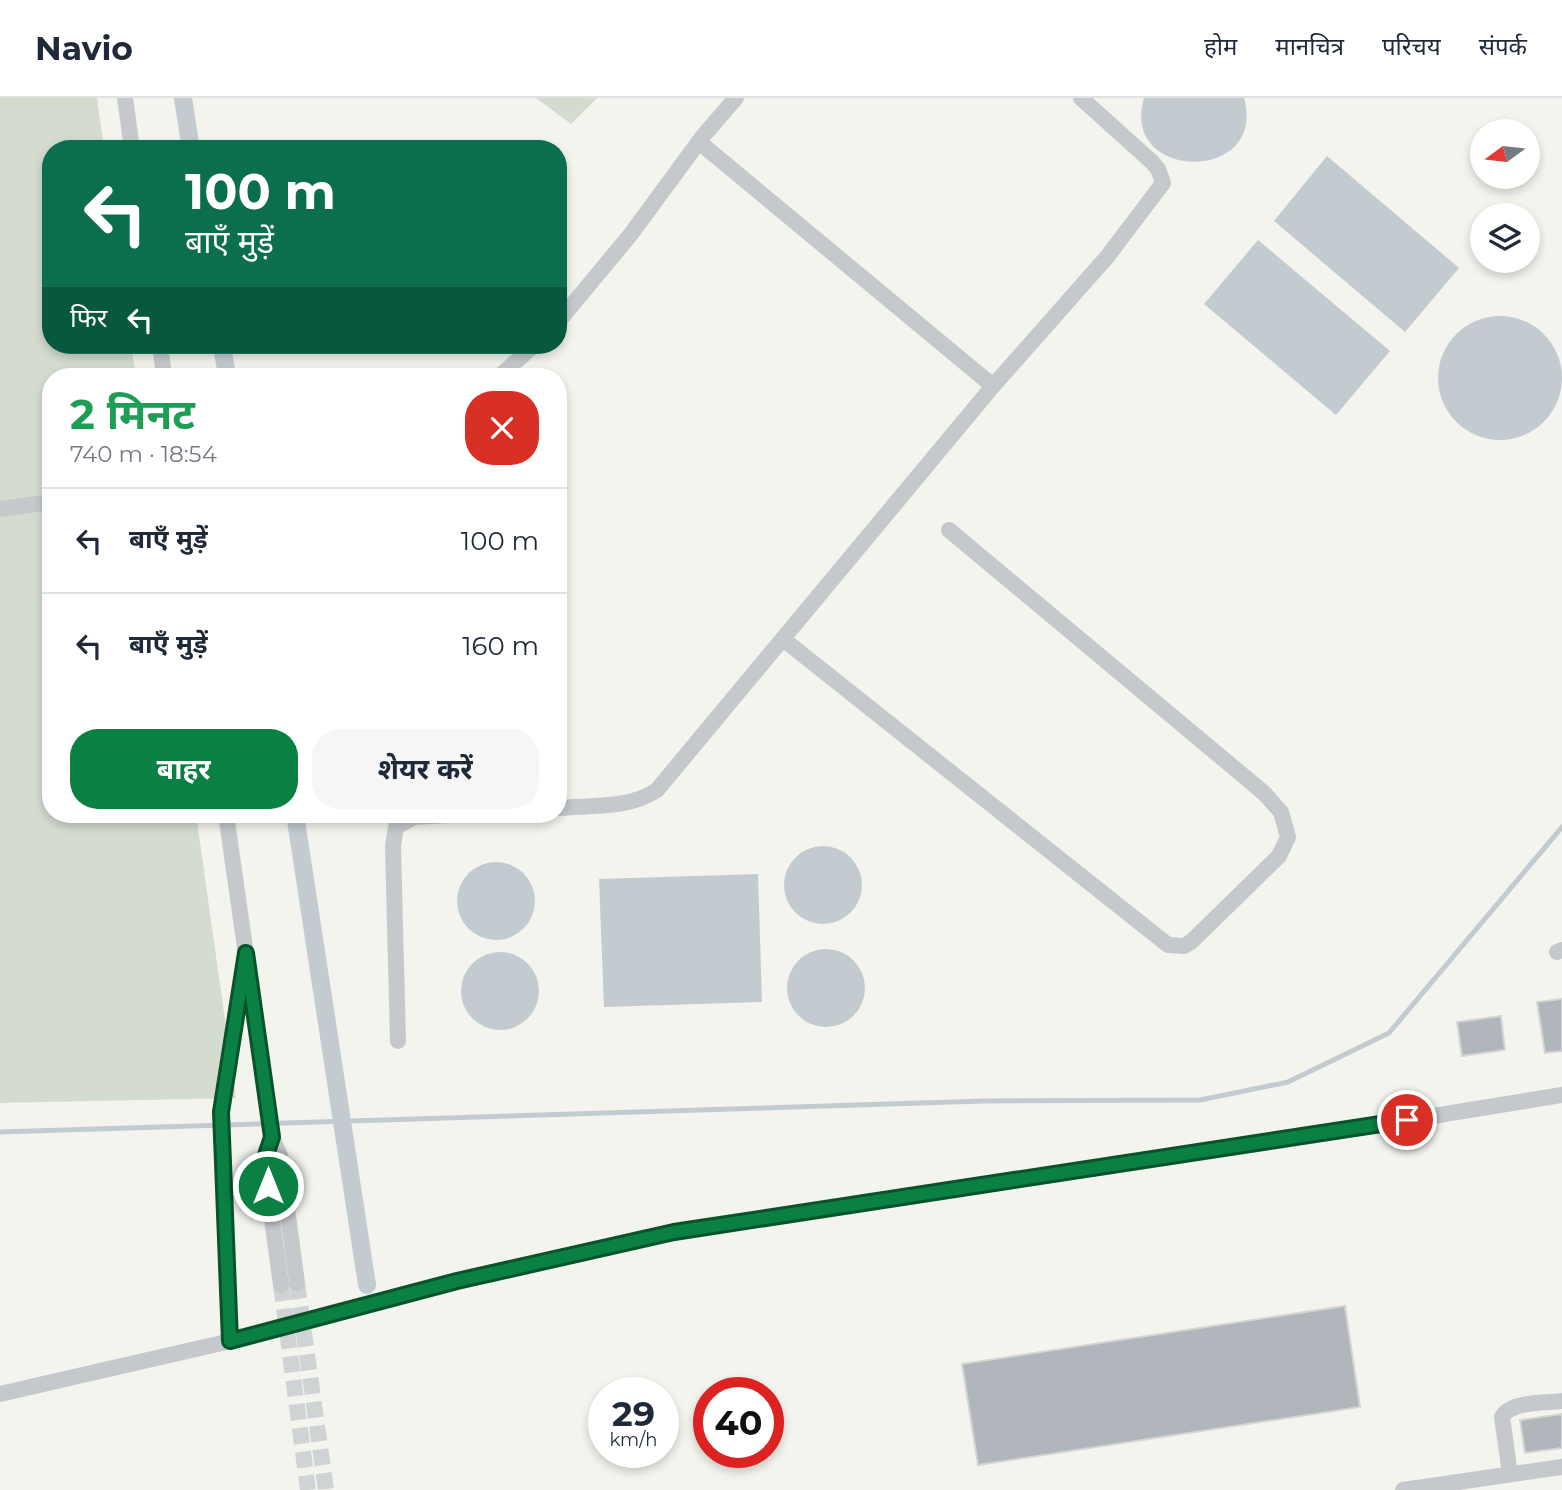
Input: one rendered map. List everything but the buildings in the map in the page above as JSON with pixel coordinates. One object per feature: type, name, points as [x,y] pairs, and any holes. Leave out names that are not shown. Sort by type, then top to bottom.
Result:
[{"type":"street","points":[[125,98],[131,140]]},
{"type":"street","points":[[567,311],[631,234],[699,142],[736,98]]},
{"type":"street","points":[[567,807],[629,803],[643,799],[657,790],[993,386],[1107,257],[1163,183],[1152,162],[1081,98]]},
{"type":"street","points":[[699,142],[993,386]]},
{"type":"street","points":[[509,368],[524,354]]},
{"type":"street","points":[[0,509],[42,503]]},
{"type":"street","points":[[783,639],[1168,945],[1184,946],[1191,943],[1279,856],[1288,838],[1281,811],[1264,793],[949,530]]},
{"type":"street","points":[[227,823],[272,1137],[280,1156],[289,1284]]},
{"type":"street","points":[[398,1041],[393,846],[396,827],[401,823]]},
{"type":"street","points":[[230,1341],[221,1112],[246,953]]},
{"type":"street","points":[[0,1394],[230,1341],[457,1281],[674,1232],[1291,1139],[1562,1095]]},
{"type":"street","points":[[1510,1474],[1502,1417],[1504,1412],[1514,1407],[1562,1401]]},
{"type":"street","points":[[1402,1490],[1562,1467]]},
{"type":"shaded area","points":[[0,98],[97,98],[103,140],[42,140],[42,354],[132,354],[135,368],[42,368],[42,823],[197,823],[236,1098],[0,1103]]},
{"type":"shaded area","points":[[536,98],[597,98],[571,124]]},
{"type":"shaded area","points":[[1144,98],[1244,98],[1246,126],[1235,146],[1216,158],[1194,162],[1171,158],[1152,146],[1142,126]]},
{"type":"shaded area","points":[[1327,156],[1459,268],[1405,332],[1274,221]]},
{"type":"shaded area","points":[[1258,240],[1390,351],[1336,415],[1204,304]]},
{"type":"shaded area","points":[[1500,316],[1524,321],[1544,334],[1557,354],[1562,378],[1557,402],[1544,422],[1524,435],[1500,440],[1476,435],[1456,422],[1443,402],[1438,378],[1443,354],[1456,334],[1476,321]]},
{"type":"shaded area","points":[[823,846],[838,849],[850,858],[859,870],[862,885],[859,900],[850,912],[838,921],[823,924],[808,921],[796,912],[787,900],[784,885],[787,870],[796,858],[808,849]]},
{"type":"shaded area","points":[[496,862],[511,865],[523,874],[532,886],[535,901],[532,916],[523,928],[511,937],[496,940],[481,937],[469,928],[460,916],[457,901],[460,886],[469,874],[481,865]]},
{"type":"shaded area","points":[[758,874],[762,1002],[604,1007],[599,879]]},
{"type":"shaded area","points":[[826,949],[841,952],[853,961],[862,973],[865,988],[862,1003],[853,1015],[841,1024],[826,1027],[811,1024],[799,1015],[790,1003],[787,988],[790,973],[799,961],[811,952]]},
{"type":"shaded area","points":[[500,952],[515,955],[527,964],[536,976],[539,991],[536,1006],[527,1018],[515,1027],[500,1030],[485,1027],[473,1018],[464,1006],[461,991],[464,976],[473,964],[485,955]]},
{"type":"waterway","points":[[183,98],[190,140]]},
{"type":"waterway","points":[[223,354],[226,368]]},
{"type":"waterway","points":[[296,823],[367,1285]]},
{"type":"waterway","points":[[0,1132],[984,1101],[1200,1100],[1288,1082],[1389,1033],[1562,827]]},
{"type":"tunnel","points":[[297,1283],[326,1490]]},
{"type":"tunnel","points":[[281,1285],[308,1490]]},
{"type":"route","points":[[268,1186],[264,1161],[272,1137],[246,953],[221,1112],[230,1341],[457,1281],[674,1232],[1407,1120]]}]
